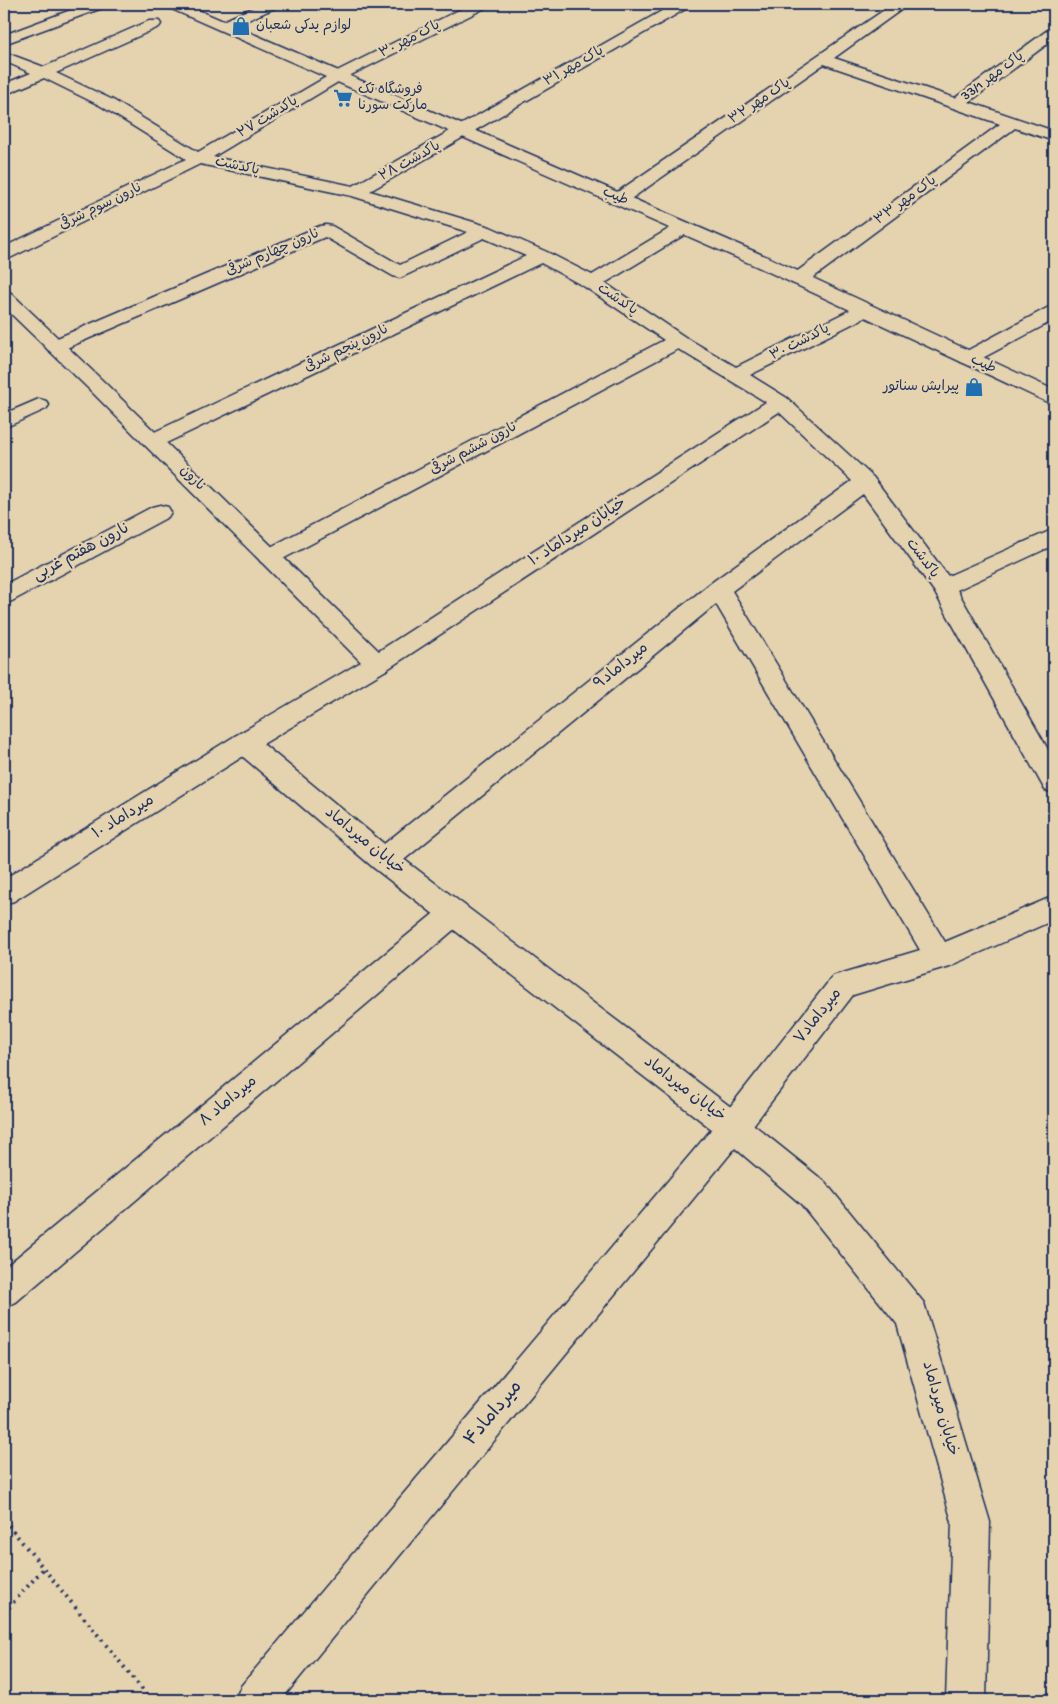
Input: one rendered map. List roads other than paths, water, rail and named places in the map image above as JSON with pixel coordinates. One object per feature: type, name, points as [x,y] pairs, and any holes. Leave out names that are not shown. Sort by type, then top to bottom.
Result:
[{"type":"street","points":[[4,40],[100,4]]},
{"type":"street","name":"طیب","points":[[172,4],[799,279],[1054,398]]},
{"type":"street","points":[[223,26],[272,4]]},
{"type":"street","name":"پاک مهر ۳۰","points":[[338,76],[482,4]]},
{"type":"street","name":"پاک مهر ۳۱","points":[[465,131],[684,4]]},
{"type":"street","name":"پاک مهر ۳۲","points":[[619,199],[902,4]]},
{"type":"street","points":[[4,90],[154,24]]},
{"type":"street","name":"پاک مهر 33/1","points":[[956,104],[1054,32]]},
{"type":"street","name":"پاکدشت","points":[[4,56],[45,73],[107,103],[198,159],[356,192],[484,232],[541,256],[592,284],[678,342],[780,402],[865,482],[944,587],[1051,770]]},
{"type":"street","points":[[823,59],[1054,136]]},
{"type":"street","name":"پاکدشت ۲۷","points":[[198,159],[338,76]]},
{"type":"street","name":"پاک مهر ۳۳","points":[[799,279],[1013,122]]},
{"type":"street","name":"پاکدشت ۲۸","points":[[356,192],[465,131]]},
{"type":"street","name":"نارون سوم شرقی","points":[[4,254],[198,159]]},
{"type":"street","points":[[592,284],[683,228]]},
{"type":"street","name":"نارون چهارم شرقی","points":[[55,346],[326,230],[400,272],[484,232]]},
{"type":"street","name":"نارون پنجم شرقی","points":[[153,441],[541,256]]},
{"type":"street","name":"نارون","points":[[4,297],[153,441],[377,664]]},
{"type":"street","name":"پاکدشت ۳۰","points":[[735,375],[865,310]]},
{"type":"street","points":[[968,358],[1054,312]]},
{"type":"street","name":"نارون ششم شرقی","points":[[269,556],[678,342]]},
{"type":"street","name":"۱۰ خیابان میرداماد","points":[[377,664],[780,402]]},
{"type":"street","points":[[4,422],[39,406]]},
{"type":"street","name":"میرداماد۹","points":[[384,860],[719,589],[865,482]]},
{"type":"street","name":"نارون هفتم غربی","points":[[4,595],[160,512]]},
{"type":"street","points":[[944,587],[1054,536]]},
{"type":"street","points":[[719,589],[939,957]]},
{"type":"street","points":[[244,743],[377,664]]},
{"type":"street","name":"خیابان میرداماد","points":[[244,743],[384,860],[733,1127],[813,1193],[912,1315],[971,1522],[966,1700]]},
{"type":"street","name":"میرداماد ۱۰","points":[[4,893],[244,743]]},
{"type":"street","name":"میرداماد۷","points":[[733,1127],[843,985],[939,957],[1054,908]]},
{"type":"street","name":"میرداماد ۸","points":[[4,1290],[454,913]]},
{"type":"street","name":"میرداماد۴","points":[[255,1700],[733,1127]]},
{"type":"place","name":"لوازم یدکی شعبان","points":[[241,26]]},
{"type":"place","name":"فروشگاه تک مارکت سورنا","points":[[343,98]]},
{"type":"place","name":"پیرایش سناتور","points":[[974,387]]}]
